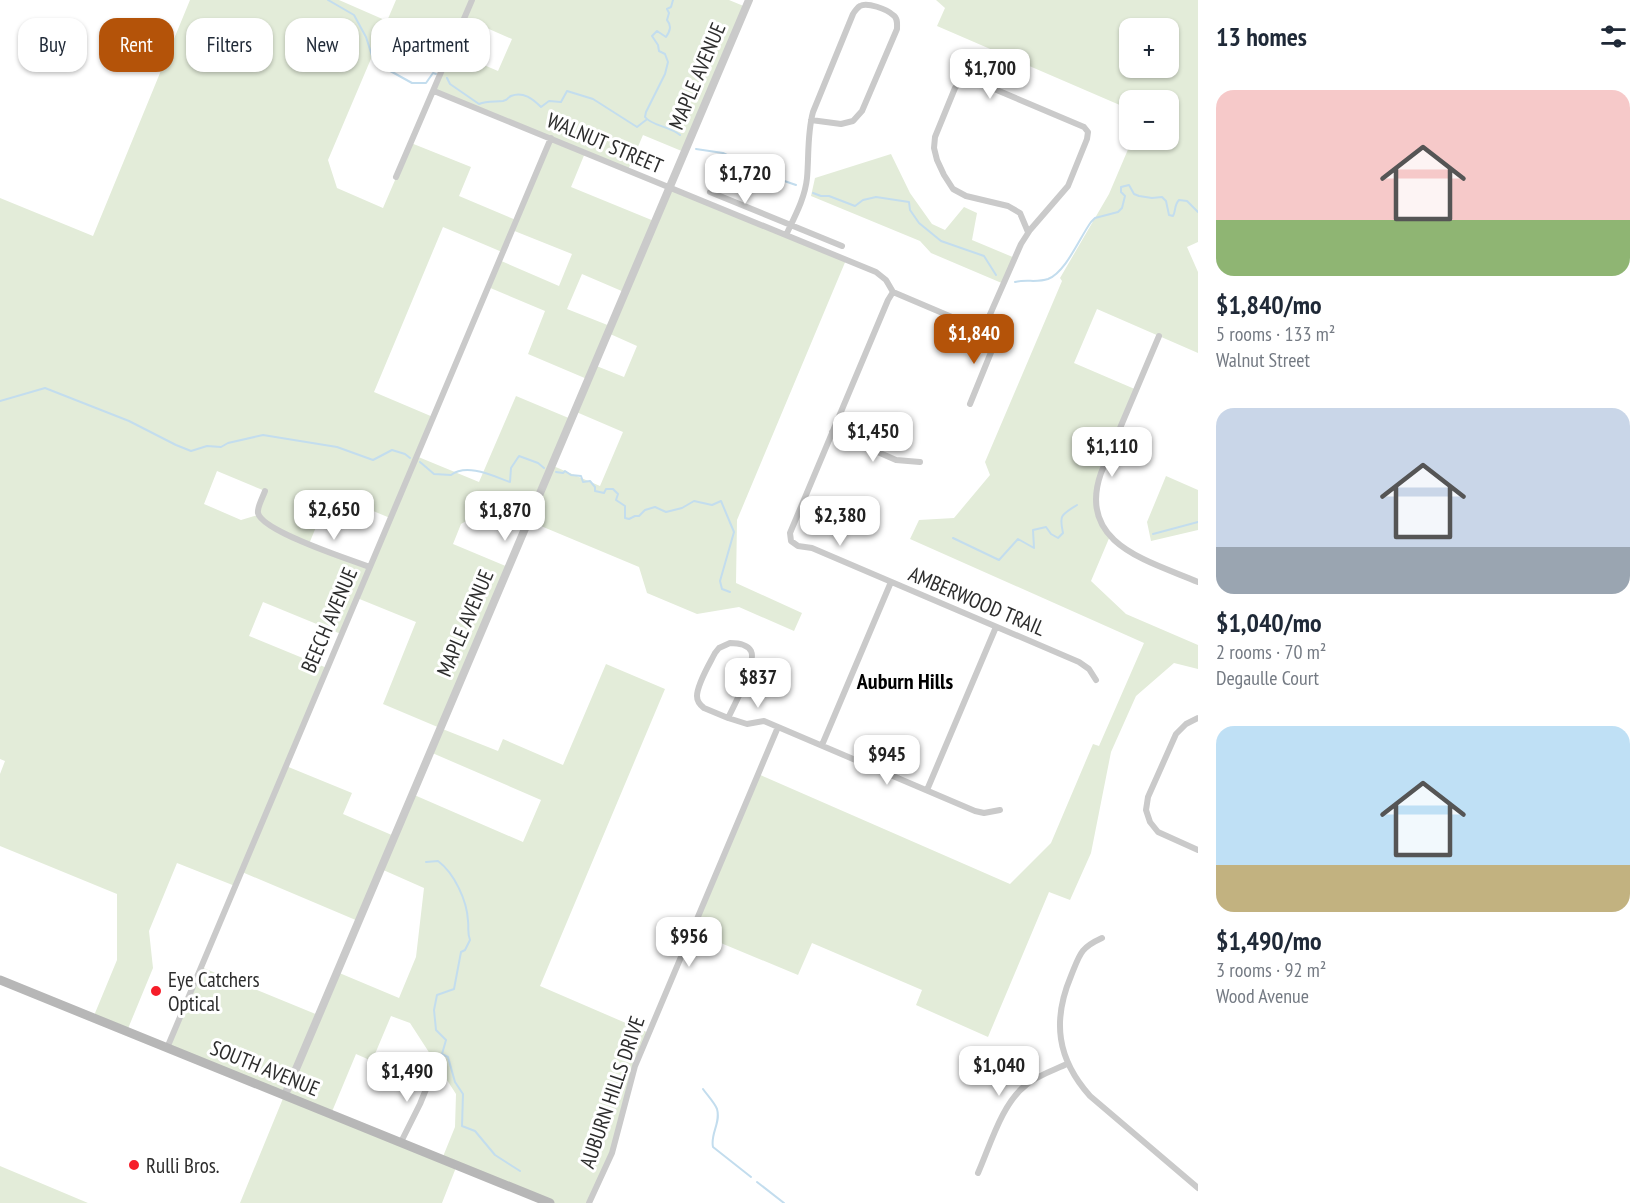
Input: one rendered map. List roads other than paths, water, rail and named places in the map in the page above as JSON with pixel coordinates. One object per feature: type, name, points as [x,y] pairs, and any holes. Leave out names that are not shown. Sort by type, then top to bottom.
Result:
[{"type":"main road","name":"SOUTH AVENUE","points":[[0,980],[550,1203]]},
{"type":"street","points":[[396,177],[472,0]]},
{"type":"street","name":"MAPLE AVENUE","points":[[285,1095],[749,0]]},
{"type":"street","points":[[786,235],[804,195],[807,178],[811,120],[813,112],[853,14],[859,6],[866,5],[876,6],[894,15],[897,29],[862,111],[853,121],[841,124],[811,120]]},
{"type":"street","points":[[970,404],[994,345],[992,333],[985,324],[1028,232],[1068,186],[1088,139],[1088,132],[1084,128],[965,78],[955,88],[935,137],[934,148],[937,160],[953,189],[966,196],[1008,206],[1020,213],[1028,232]]},
{"type":"street","name":"WALNUT STREET","points":[[434,91],[876,272],[886,280],[893,292],[973,326],[980,327],[985,324]]},
{"type":"street","name":"BEECH AVENUE","points":[[167,1048],[551,138]]},
{"type":"street","points":[[711,192],[842,246]]},
{"type":"street","name":"AMBERWOOD TRAIL","points":[[893,292],[832,432],[790,533],[790,538],[794,544],[812,548],[1079,662],[1089,669],[1096,680]]},
{"type":"street","points":[[1160,336],[1101,473],[1097,487],[1097,509],[1106,530],[1119,546],[1198,582]]},
{"type":"street","points":[[832,432],[896,460],[920,462]]},
{"type":"street","points":[[265,491],[258,515],[271,527],[290,537],[369,567]]},
{"type":"street","points":[[822,745],[891,582]]},
{"type":"street","points":[[927,790],[996,627]]},
{"type":"street","points":[[728,718],[752,659],[750,649],[736,644],[726,645],[715,653],[698,689],[698,702],[704,708],[728,718],[747,724],[764,720],[975,811],[984,813],[1000,810]]},
{"type":"street","points":[[1198,718],[1186,724],[1176,734],[1146,806],[1148,818],[1158,832],[1198,850]]},
{"type":"street","name":"AUBURN HILLS DRIVE","points":[[589,1203],[612,1153],[635,1066],[778,727]]},
{"type":"street","points":[[1102,938],[1087,945],[1081,953],[1063,997],[1060,1030],[1067,1064],[1090,1096],[1198,1188]]},
{"type":"street","points":[[978,1173],[1005,1111],[1015,1095],[1028,1083],[1067,1064]]},
{"type":"street","points":[[401,1143],[433,1072]]},
{"type":"waterway","points":[[328,0],[354,15],[366,37],[374,62],[412,83],[426,83],[433,73],[436,74]]},
{"type":"waterway","points":[[673,0],[671,7],[667,9],[669,13],[667,20],[670,26],[666,37],[657,31],[652,36],[659,51],[665,54],[668,62],[665,74],[645,117],[680,135]]},
{"type":"waterway","points":[[447,78],[450,84],[479,104],[503,101],[520,94],[541,107],[549,101],[561,102],[567,91],[593,99],[637,127],[646,120]]},
{"type":"waterway","points":[[696,149],[723,153],[767,175],[796,185]]},
{"type":"waterway","points":[[1015,282],[1044,280],[1055,275],[1067,262],[1091,222],[1095,218],[1118,212],[1122,208],[1125,196],[1121,192],[1121,187],[1129,185],[1134,194],[1139,196],[1162,197],[1166,201],[1169,215],[1173,216],[1179,200],[1187,201],[1198,212]]},
{"type":"waterway","points":[[813,193],[829,196],[855,206],[863,200],[876,197],[909,202],[910,210],[919,223],[941,241],[984,256],[996,275]]},
{"type":"waterway","points":[[0,401],[45,388],[129,421],[191,451],[207,446],[221,447],[228,443],[263,435],[337,447],[373,460],[392,450],[410,458]]},
{"type":"waterway","points":[[420,462],[434,474],[451,475],[472,470],[510,482],[511,468],[519,456],[538,463],[544,468]]},
{"type":"waterway","points":[[556,472],[565,471],[571,475],[581,476],[583,482],[590,481],[595,491],[604,493],[606,489],[613,489],[618,494],[616,500],[625,506],[625,518],[629,519],[655,507],[666,512],[682,508],[694,501],[712,505],[721,501],[734,532],[720,581],[722,589],[730,592]]},
{"type":"waterway","points":[[953,538],[999,560],[1018,539],[1034,548],[1033,530],[1046,527],[1058,538],[1063,533],[1062,516],[1077,505]]},
{"type":"waterway","points":[[1153,534],[1198,522]]},
{"type":"waterway","points":[[426,862],[438,861],[449,872],[459,888],[467,913],[470,940],[465,950],[461,952],[454,989],[437,995],[434,1010],[436,1030],[446,1040],[442,1054],[448,1057],[455,1082],[463,1094],[462,1126],[475,1131],[495,1155],[520,1171]]},
{"type":"waterway","points":[[703,1089],[718,1114],[713,1147],[751,1177]]},
{"type":"waterway","points":[[757,1182],[784,1203]]},
{"type":"place","name":"Eye Catchers Optical","points":[[156,991]]},
{"type":"place","name":"Rulli Bros.","points":[[134,1165]]},
{"type":"district","name":"Auburn Hills","points":[[905,681]]}]
